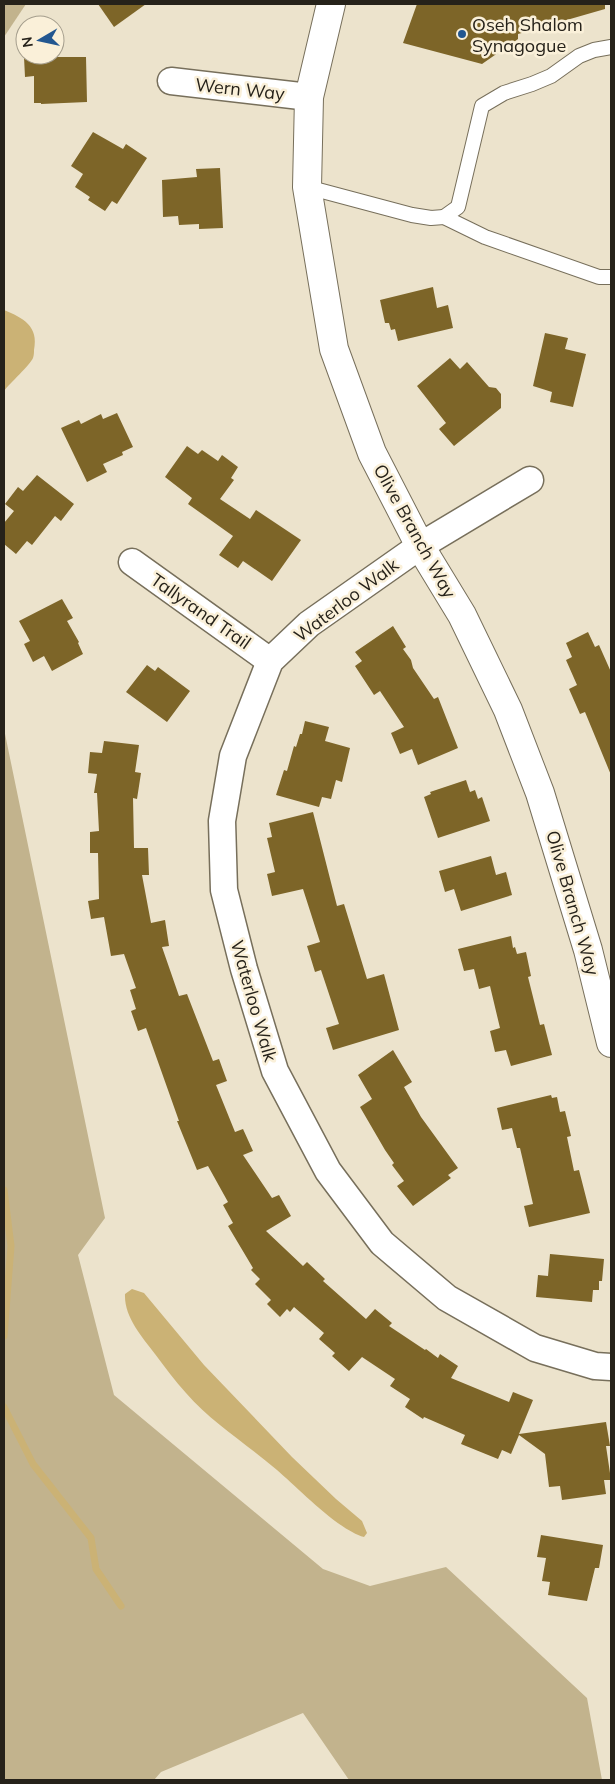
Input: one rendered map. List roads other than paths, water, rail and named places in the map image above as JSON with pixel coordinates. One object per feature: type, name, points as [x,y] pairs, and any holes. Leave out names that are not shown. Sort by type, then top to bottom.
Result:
[{"type":"street","name":"Olive Branch Way","points":[[331,4],[309,97],[307,187],[334,349],[372,453],[420,546],[462,615],[508,710],[540,793],[588,950],[611,1042]]},
{"type":"street","name":"Wern Way","points":[[172,81],[309,97]]},
{"type":"street","name":"Waterloo Walk","points":[[530,480],[420,546],[309,624],[270,661],[233,756],[222,821],[224,890],[244,969],[274,1071],[328,1171],[382,1243],[447,1298],[535,1348],[596,1366],[611,1366]]},
{"type":"street","name":"Tallyrand Trail","points":[[132,562],[270,661]]},
{"type":"lane","points":[[444,217],[458,206],[482,106],[504,92],[551,76],[579,56],[594,50],[611,47]]},
{"type":"lane","points":[[307,187],[412,215],[432,218],[444,217],[485,237],[599,276],[611,277]]},
{"type":"waterway","points":[[4,1190],[11,1246],[4,1336]]},
{"type":"waterway","points":[[4,1407],[33,1464],[91,1538],[96,1569],[121,1606]]},
{"type":"place","name":"Oseh Shalom Synagogue","points":[[462,34]]}]
